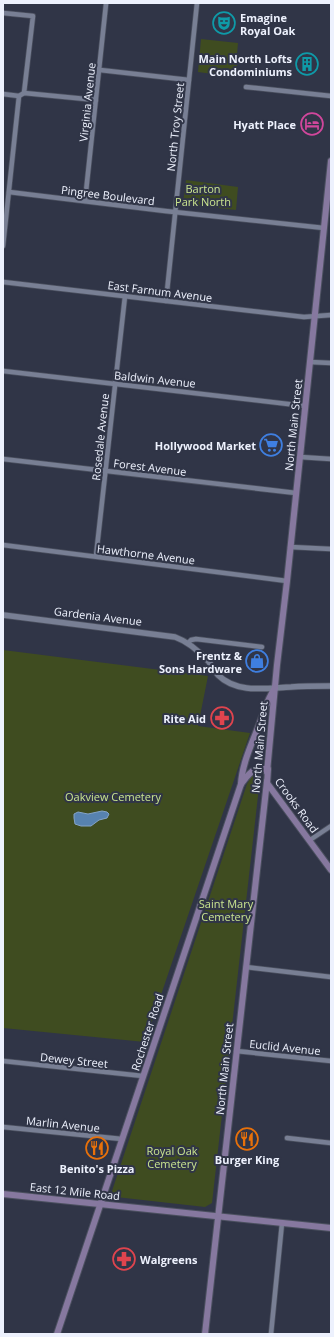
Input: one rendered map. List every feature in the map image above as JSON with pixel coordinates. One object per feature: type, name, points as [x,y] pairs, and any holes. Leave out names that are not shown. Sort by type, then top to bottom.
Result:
[{"type":"main road","name":"North Main Street","points":[[268,769],[275,688],[331,161]]},
{"type":"main road","points":[[241,784],[241,776],[250,747],[268,699],[275,688]]},
{"type":"main road","name":"Rochester Road","points":[[57,1334],[241,784],[252,771],[258,768],[268,769]]},
{"type":"main road","name":"Crooks Road","points":[[268,769],[267,784],[331,870]]},
{"type":"main road","name":"North Main Street","points":[[205,1334],[267,784]]},
{"type":"main road","name":"East 12 Mile Road","points":[[3,1194],[331,1228]]},
{"type":"street","name":"North Troy Street","points":[[166,301],[197,3]]},
{"type":"street","name":"Virginia Avenue","points":[[85,201],[106,4]]},
{"type":"street","points":[[3,13],[33,16],[24,92],[19,96],[3,246]]},
{"type":"street","points":[[100,70],[189,80]]},
{"type":"street","points":[[246,87],[331,96]]},
{"type":"street","points":[[24,92],[96,100]]},
{"type":"street","points":[[3,94],[19,96]]},
{"type":"street","name":"Pingree Boulevard","points":[[9,192],[324,228]]},
{"type":"street","name":"East Farnum Avenue","points":[[3,282],[304,317],[331,315]]},
{"type":"street","name":"Rosedale Avenue","points":[[96,556],[125,296]]},
{"type":"street","points":[[310,362],[331,363]]},
{"type":"street","name":"Baldwin Avenue","points":[[3,371],[305,406]]},
{"type":"street","points":[[300,457],[331,459]]},
{"type":"street","name":"Forest Avenue","points":[[3,459],[296,493]]},
{"type":"street","name":"Hawthorne Avenue","points":[[3,544],[287,580]]},
{"type":"street","points":[[290,547],[331,549]]},
{"type":"street","name":"Gardenia Avenue","points":[[3,614],[175,637],[188,643],[209,663],[217,674],[228,683],[237,686],[258,689],[329,686]]},
{"type":"street","points":[[188,643],[191,640],[196,639],[262,646]]},
{"type":"street","points":[[310,840],[331,826]]},
{"type":"street","points":[[246,967],[331,977]]},
{"type":"street","name":"Euclid Avenue","points":[[236,1051],[331,1061]]},
{"type":"street","name":"Dewey Street","points":[[3,1061],[143,1076]]},
{"type":"street","name":"Marlin Avenue","points":[[3,1126],[122,1139]]},
{"type":"street","points":[[287,1138],[331,1143]]},
{"type":"street","points":[[271,1334],[282,1223]]},
{"type":"green space","points":[[201,39],[238,43],[237,54],[239,55],[235,77],[198,72]]},
{"type":"green space","name":"Barton Park North","points":[[186,180],[238,187],[236,210],[183,204]]},
{"type":"green space","name":"Oakview Cemetery","points":[[3,650],[208,676],[198,726],[250,733],[145,1042],[3,1028]]},
{"type":"green space","name":"Royal Oak Cemetery","points":[[253,774],[259,775],[260,778],[212,1203],[205,1207],[116,1197],[112,1191],[247,784]]},
{"type":"water","points":[[102,811],[109,814],[107,818],[99,820],[91,826],[81,826],[75,824],[74,814],[78,812],[88,814]]},
{"type":"place","name":"Emagine Royal Oak","points":[[224,23]]},
{"type":"place","name":"Main North Lofts Condominiums","points":[[307,64]]},
{"type":"place","name":"Hyatt Place","points":[[312,124]]},
{"type":"place","name":"Hollywood Market","points":[[271,445]]},
{"type":"place","name":"Frentz & Sons Hardware","points":[[257,661]]},
{"type":"place","name":"Rite Aid","points":[[222,718]]},
{"type":"place","name":"Burger King","points":[[247,1139]]},
{"type":"place","name":"Benito's Pizza","points":[[97,1148]]},
{"type":"place","name":"Walgreens","points":[[124,1259]]},
{"type":"park label","name":"Saint Mary Cemetery","points":[[226,909]]}]
